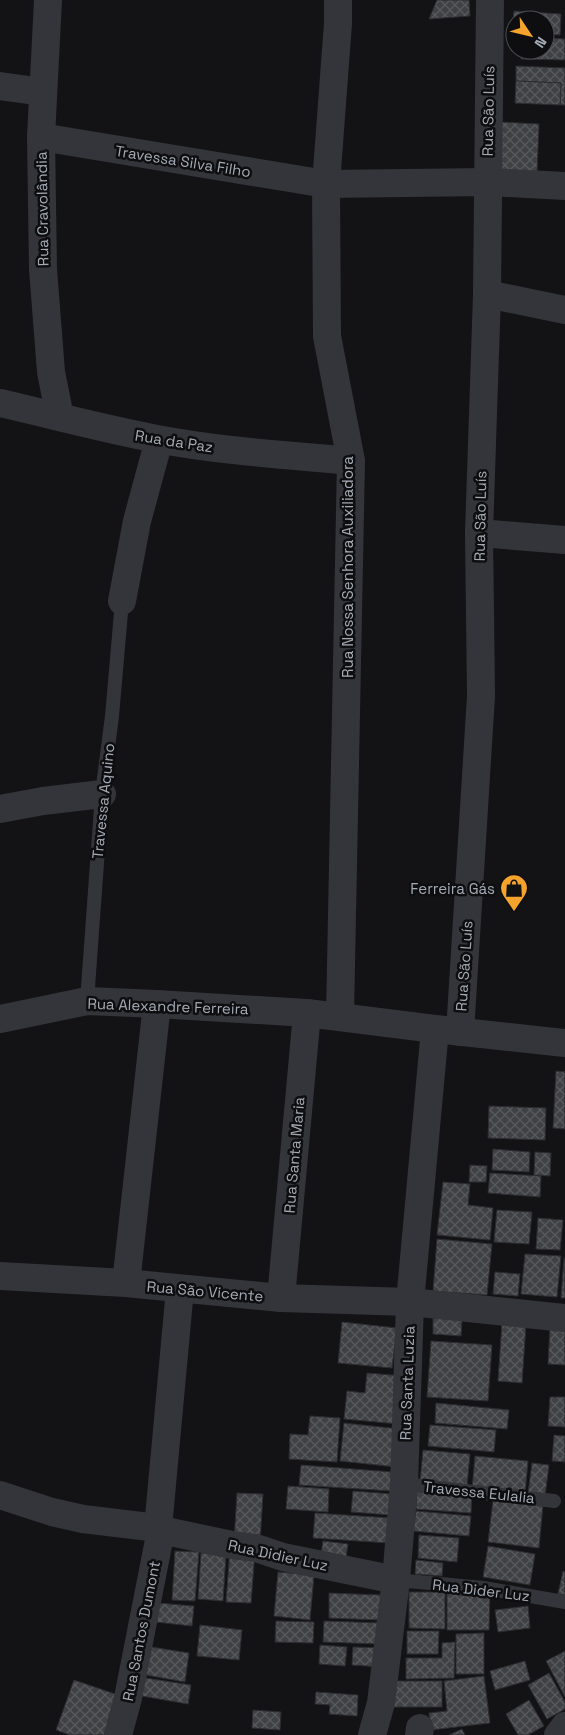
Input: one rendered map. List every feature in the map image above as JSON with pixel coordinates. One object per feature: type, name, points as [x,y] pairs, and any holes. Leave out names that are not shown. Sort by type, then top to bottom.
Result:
[{"type":"street","name":"Rua Cravolândia","points":[[48,0],[41,137],[43,268],[46,328],[51,372],[60,417]]},
{"type":"street","name":"Rua Nossa Senhora Auxiliadora","points":[[338,0],[326,184],[327,336],[351,461],[340,1016]]},
{"type":"street","name":"Rua São Luís","points":[[448,1031],[481,696],[479,534],[488,294],[487,182],[490,0]]},
{"type":"street","points":[[0,86],[43,92]]},
{"type":"street","name":"Travessa Silva Filho","points":[[41,137],[326,184],[487,182],[565,186]]},
{"type":"street","points":[[488,294],[565,310]]},
{"type":"street","name":"Rua da Paz","points":[[0,403],[159,440],[351,461]]},
{"type":"street","points":[[122,601],[137,521],[159,440]]},
{"type":"street","points":[[479,534],[565,540]]},
{"type":"street","points":[[0,809],[43,801],[102,794]]},
{"type":"street","name":"Rua Alexandre Ferreira","points":[[0,1019],[87,1001],[307,1013],[448,1031],[565,1043]]},
{"type":"street","points":[[126,1283],[157,1004]]},
{"type":"street","name":"Rua Santa Maria","points":[[281,1298],[307,1013]]},
{"type":"street","name":"Rua Santa Luzia","points":[[372,1735],[381,1703],[396,1580],[404,1484],[410,1302],[448,1031]]},
{"type":"street","name":"Rua São Vicente","points":[[0,1276],[126,1283],[281,1298],[410,1302],[565,1318]]},
{"type":"street","points":[[159,1529],[180,1289]]},
{"type":"street","name":"Rua Didier Luz","points":[[0,1495],[52,1512],[83,1519],[159,1529],[232,1545],[256,1548],[283,1557],[396,1580]]},
{"type":"street","name":"Rua Santos Dumont","points":[[118,1735],[128,1698],[159,1529]]},
{"type":"street","points":[[558,1735],[565,1726]]},
{"type":"lane","name":"Travessa Aquino","points":[[87,1001],[102,794],[112,716],[122,601]]},
{"type":"lane","name":"Travessa Eulalia","points":[[404,1484],[554,1501]]},
{"type":"lane","name":"Rua Dider Luz","points":[[396,1580],[484,1588],[565,1602]]},
{"type":"building","points":[[437,0],[469,0],[470,16],[429,19]]},
{"type":"building","points":[[555,14],[561,14],[560,35],[555,35]]},
{"type":"building","points":[[555,38],[565,39],[565,60],[555,60]]},
{"type":"building","points":[[516,66],[565,68],[565,105],[560,105],[561,83],[516,81]]},
{"type":"building","points":[[516,81],[561,83],[560,105],[515,103]]},
{"type":"building","points":[[500,122],[539,124],[537,172],[497,171]]},
{"type":"building","points":[[556,1071],[565,1072],[565,1129],[553,1128]]},
{"type":"building","points":[[489,1106],[546,1108],[545,1140],[488,1138]]},
{"type":"building","points":[[493,1149],[530,1152],[529,1172],[492,1170]]},
{"type":"building","points":[[535,1152],[551,1153],[550,1176],[534,1175]]},
{"type":"building","points":[[470,1165],[487,1166],[486,1182],[469,1182]]},
{"type":"building","points":[[490,1173],[541,1176],[540,1197],[488,1193]]},
{"type":"building","points":[[443,1182],[470,1184],[468,1205],[493,1208],[490,1240],[437,1235]]},
{"type":"building","points":[[497,1210],[532,1212],[529,1244],[494,1242]]},
{"type":"building","points":[[538,1218],[563,1220],[560,1250],[536,1249]]},
{"type":"building","points":[[437,1239],[492,1244],[487,1295],[433,1291]]},
{"type":"building","points":[[525,1254],[561,1256],[557,1297],[521,1294]]},
{"type":"building","points":[[564,1258],[565,1298],[561,1298]]},
{"type":"building","points":[[495,1272],[520,1274],[518,1296],[493,1294]]},
{"type":"building","points":[[433,1318],[462,1320],[461,1336],[433,1334]]},
{"type":"building","points":[[342,1322],[397,1328],[392,1368],[338,1363]]},
{"type":"building","points":[[502,1323],[526,1324],[522,1383],[498,1381]]},
{"type":"building","points":[[550,1328],[565,1329],[565,1365],[548,1364]]},
{"type":"building","points":[[431,1341],[492,1345],[488,1401],[427,1397]]},
{"type":"building","points":[[367,1373],[404,1376],[399,1424],[344,1419],[347,1391],[365,1393]]},
{"type":"building","points":[[550,1397],[565,1397],[565,1427],[548,1426]]},
{"type":"building","points":[[436,1403],[509,1410],[507,1429],[435,1423]]},
{"type":"building","points":[[310,1416],[340,1418],[337,1462],[289,1459],[290,1434],[308,1435]]},
{"type":"building","points":[[344,1423],[400,1429],[396,1467],[340,1461]]},
{"type":"building","points":[[430,1425],[496,1430],[494,1452],[428,1446]]},
{"type":"building","points":[[554,1435],[565,1436],[565,1462],[552,1461]]},
{"type":"building","points":[[423,1450],[470,1454],[467,1486],[420,1482]]},
{"type":"building","points":[[475,1456],[528,1461],[525,1494],[472,1489]]},
{"type":"building","points":[[532,1463],[549,1465],[545,1496],[528,1494]]},
{"type":"building","points":[[301,1465],[393,1472],[392,1491],[299,1485]]},
{"type":"building","points":[[288,1486],[329,1489],[328,1512],[286,1509]]},
{"type":"building","points":[[417,1489],[472,1493],[471,1513],[416,1509]]},
{"type":"building","points":[[353,1491],[393,1494],[391,1515],[351,1512]]},
{"type":"building","points":[[237,1493],[263,1494],[260,1543],[234,1541]]},
{"type":"building","points":[[493,1500],[543,1505],[539,1548],[488,1542]]},
{"type":"building","points":[[416,1511],[471,1516],[469,1536],[413,1531]]},
{"type":"building","points":[[315,1513],[391,1518],[389,1543],[313,1538]]},
{"type":"building","points":[[419,1535],[459,1538],[457,1562],[418,1558]]},
{"type":"building","points":[[323,1541],[348,1544],[345,1564],[320,1561]]},
{"type":"building","points":[[488,1546],[535,1554],[530,1585],[483,1577]]},
{"type":"building","points":[[230,1549],[255,1551],[251,1603],[226,1602]]},
{"type":"building","points":[[175,1551],[199,1552],[195,1601],[172,1600]]},
{"type":"building","points":[[201,1553],[226,1555],[223,1601],[198,1599]]},
{"type":"building","points":[[416,1560],[443,1563],[442,1576],[415,1574]]},
{"type":"building","points":[[563,1571],[565,1572],[565,1595],[558,1594]]},
{"type":"building","points":[[278,1572],[314,1575],[310,1620],[274,1616]]},
{"type":"building","points":[[447,1590],[490,1590],[489,1630],[447,1630]]},
{"type":"building","points":[[409,1592],[445,1592],[445,1629],[409,1628]]},
{"type":"building","points":[[329,1593],[381,1595],[380,1620],[329,1618]]},
{"type":"building","points":[[158,1603],[194,1606],[192,1626],[156,1622]]},
{"type":"building","points":[[528,1606],[530,1628],[498,1632],[495,1610]]},
{"type":"building","points":[[276,1621],[314,1622],[313,1643],[275,1642]]},
{"type":"building","points":[[324,1621],[381,1623],[380,1644],[323,1642]]},
{"type":"building","points":[[200,1625],[242,1630],[239,1660],[197,1656]]},
{"type":"building","points":[[407,1631],[439,1631],[438,1654],[407,1654]]},
{"type":"building","points":[[484,1633],[484,1674],[456,1674],[456,1634]]},
{"type":"building","points":[[455,1642],[454,1678],[406,1679],[406,1658],[442,1658],[442,1643]]},
{"type":"building","points":[[320,1645],[347,1647],[345,1666],[319,1664]]},
{"type":"building","points":[[151,1647],[189,1653],[185,1682],[146,1675]]},
{"type":"building","points":[[353,1647],[383,1648],[382,1667],[352,1665]]},
{"type":"building","points":[[565,1651],[565,1697],[546,1661]]},
{"type":"building","points":[[525,1661],[530,1680],[495,1690],[490,1671]]},
{"type":"building","points":[[549,1673],[565,1702],[565,1709],[547,1719],[528,1685]]},
{"type":"building","points":[[484,1676],[490,1723],[431,1730],[429,1713],[447,1711],[444,1681]]},
{"type":"building","points":[[139,1677],[191,1685],[188,1704],[136,1695]]},
{"type":"building","points":[[74,1680],[118,1695],[104,1735],[70,1735],[56,1730]]},
{"type":"building","points":[[391,1681],[442,1681],[442,1707],[391,1707]]},
{"type":"building","points":[[316,1692],[358,1695],[357,1716],[329,1714],[330,1705],[315,1704]]},
{"type":"building","points":[[529,1700],[544,1726],[528,1735],[518,1735],[506,1714]]},
{"type":"building","points":[[253,1710],[281,1712],[280,1730],[252,1728]]},
{"type":"building","points":[[462,1729],[465,1735],[449,1735]]},
{"type":"place","name":"Ferreira Gás","points":[[514,912]]}]
